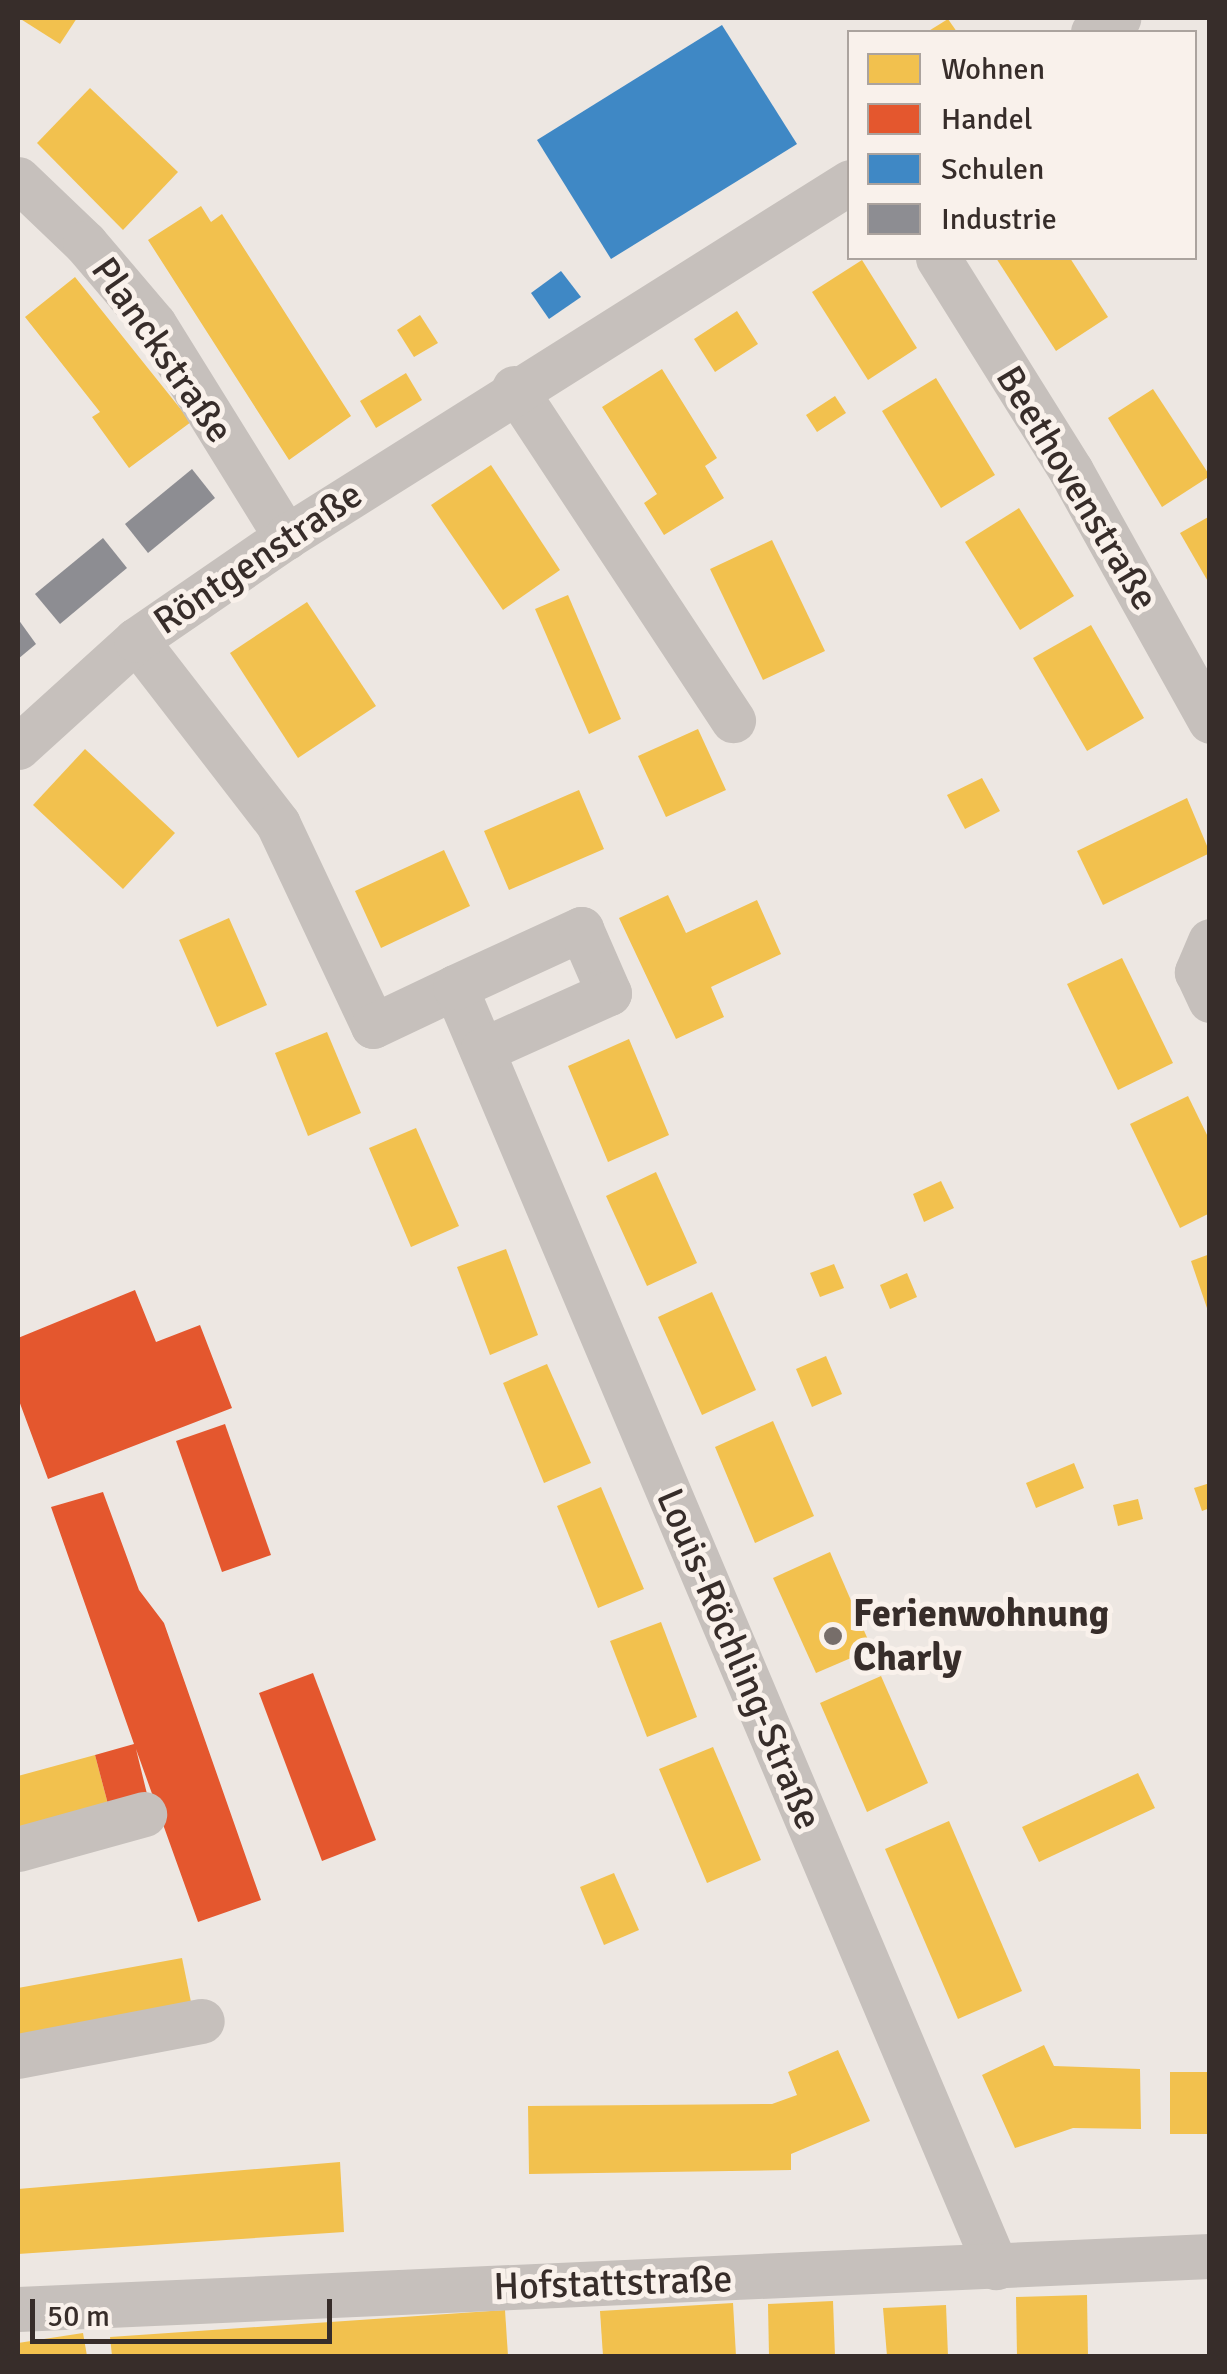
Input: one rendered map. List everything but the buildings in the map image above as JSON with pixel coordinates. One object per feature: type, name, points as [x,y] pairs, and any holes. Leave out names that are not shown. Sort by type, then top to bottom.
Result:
[{"type":"street","name":"Planckstraße","points":[[18,178],[85,243],[154,324],[286,537]]},
{"type":"street","name":"Röntgenstraße","points":[[18,748],[136,640],[286,537],[514,388],[847,184]]},
{"type":"street","name":"Beethovenstraße","points":[[939,260],[1080,487],[1210,722]]},
{"type":"street","points":[[514,388],[733,720]]},
{"type":"street","points":[[136,640],[278,824],[372,1026],[581,929],[609,993],[482,1050]]},
{"type":"street","points":[[1210,941],[1196,972],[1210,1000]]},
{"type":"street","name":"Louis-Röchling-Straße","points":[[454,987],[996,2267]]},
{"type":"street","points":[[18,1849],[144,1814]]},
{"type":"street","points":[[18,2056],[202,2021]]},
{"type":"street","name":"Hofstattstraße","points":[[18,2310],[1210,2256]]},
{"type":"place","name":"Ferienwohnung Charly","points":[[833,1636]]}]
